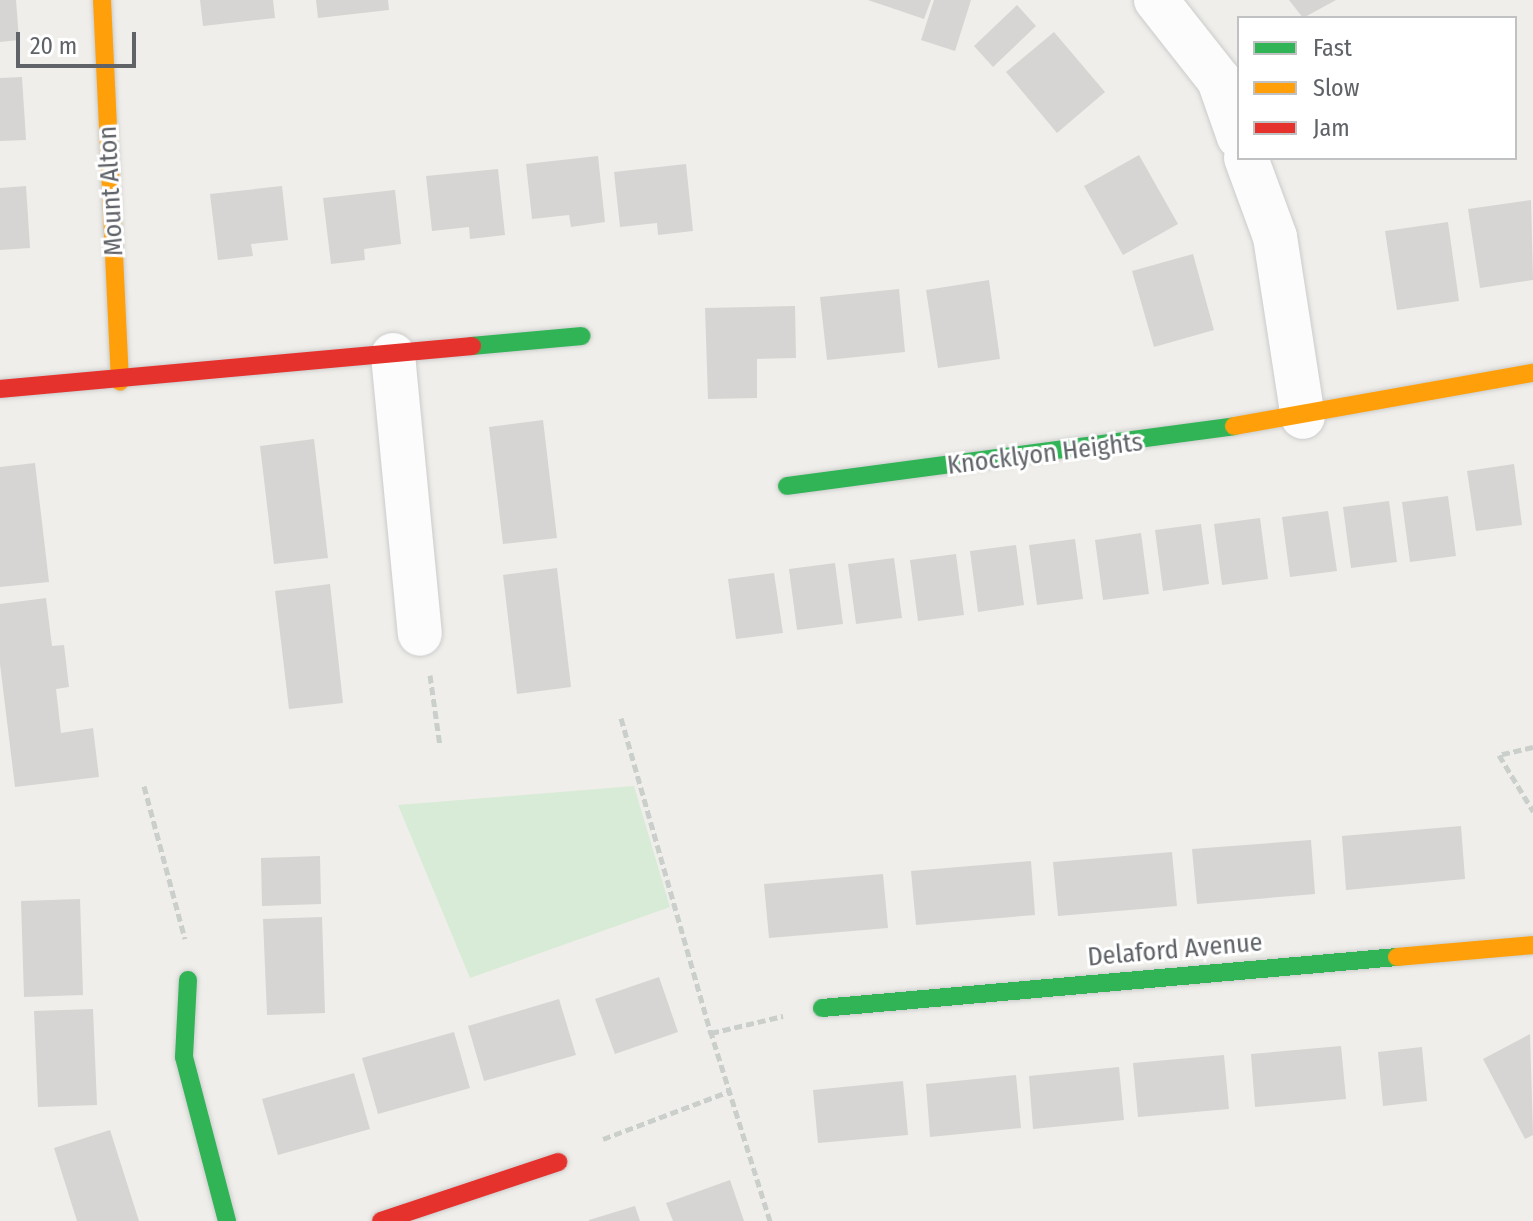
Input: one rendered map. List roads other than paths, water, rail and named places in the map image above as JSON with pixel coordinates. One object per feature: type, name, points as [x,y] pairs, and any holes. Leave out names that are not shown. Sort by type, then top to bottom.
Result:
[{"type":"street","name":"Mount Alton","points":[[102,0],[120,382]]},
{"type":"street","points":[[1156,0],[1219,80],[1237,131]]},
{"type":"street","points":[[1247,160],[1275,237],[1303,417]]},
{"type":"street","points":[[0,389],[120,382],[582,336]]},
{"type":"street","points":[[393,355],[425,655]]},
{"type":"street","name":"Knocklyon Heights","points":[[787,486],[1303,417],[1533,373]]},
{"type":"street","name":"Delaford Avenue","points":[[822,1008],[1533,945]]},
{"type":"street","points":[[188,980],[184,1057],[227,1221]]},
{"type":"street","points":[[381,1221],[558,1162]]}]
